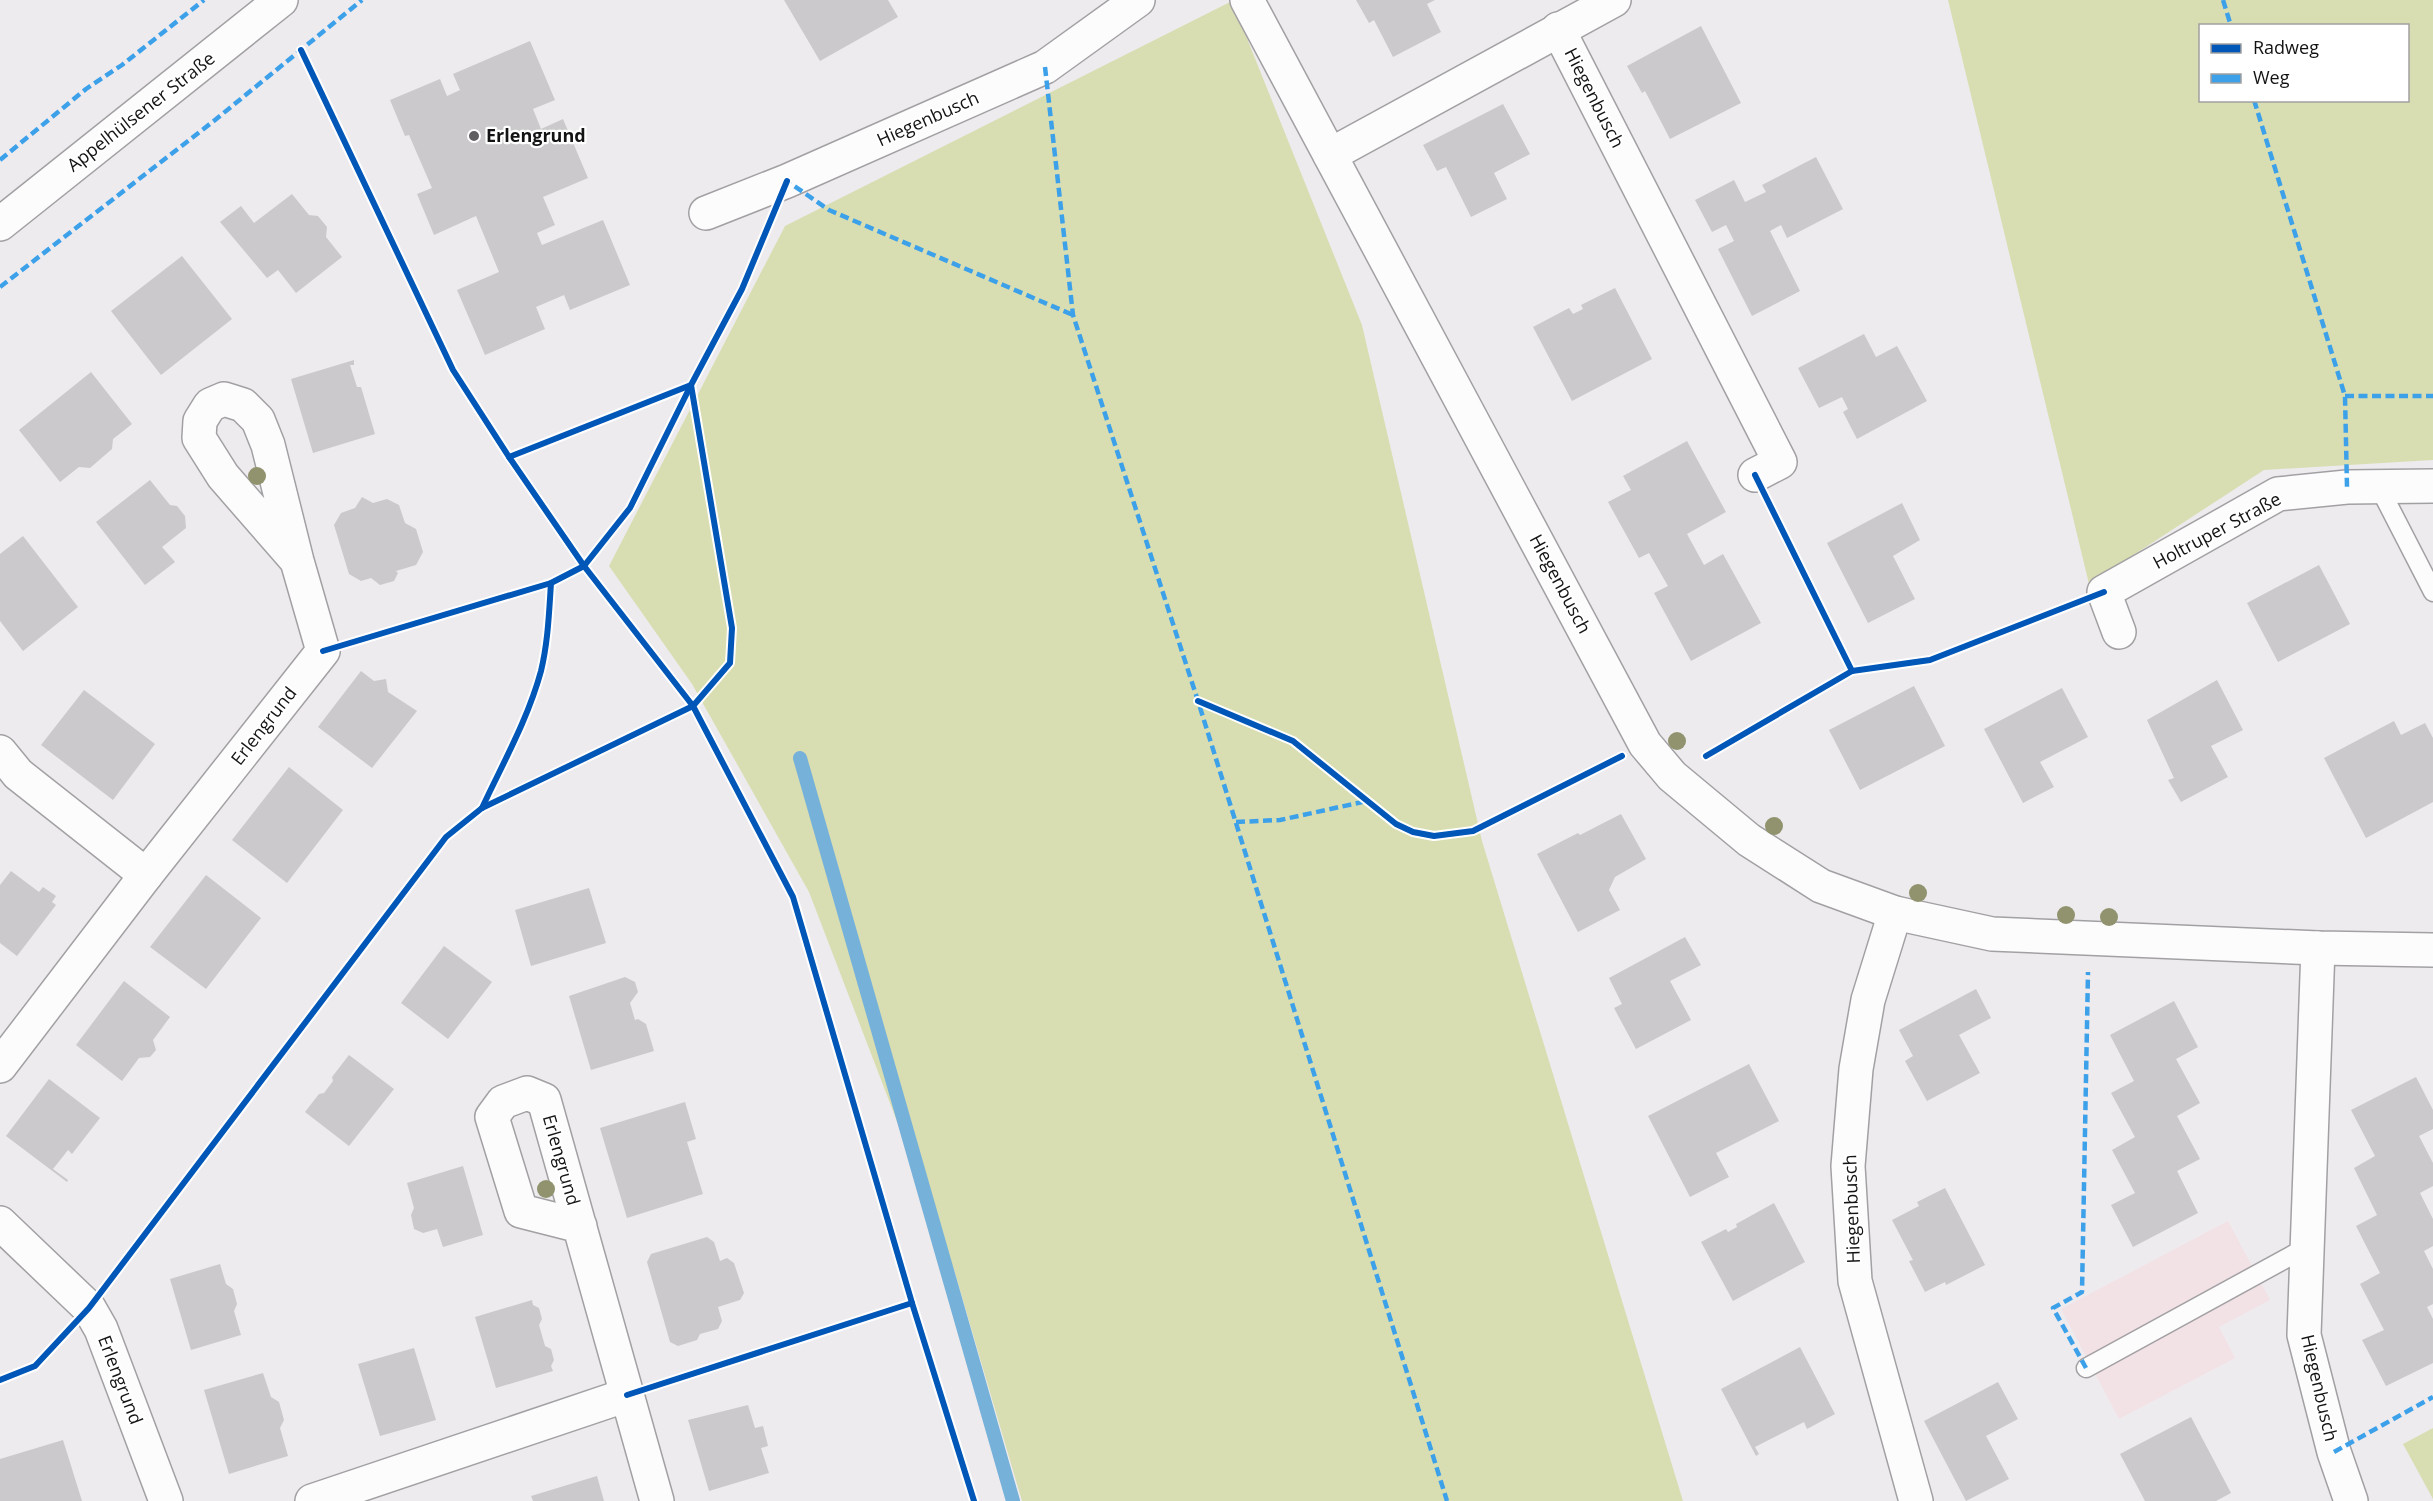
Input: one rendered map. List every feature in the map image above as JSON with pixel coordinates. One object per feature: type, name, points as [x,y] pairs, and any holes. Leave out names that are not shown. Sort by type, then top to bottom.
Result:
[{"type":"street","name":"Appelhülsener Straße","points":[[0,224],[281,0]]},
{"type":"street","name":"Hiegenbusch","points":[[706,213],[787,181],[1045,67],[1138,0]]},
{"type":"street","name":"Hiegenbusch","points":[[1247,0],[1645,744],[1672,776],[1749,840],[1821,886],[1895,913],[1992,934],[2318,948],[2433,950]]},
{"type":"street","name":"Hiegenbusch","points":[[1330,154],[1614,0]]},
{"type":"street","name":"Hiegenbusch","points":[[1558,29],[1780,462],[1755,476]]},
{"type":"street","name":"Holtruper Straße","points":[[2118,632],[2104,592],[2278,494],[2433,486]]},
{"type":"street","name":"Erlengrund","points":[[0,1066],[146,874],[323,651],[297,561]]},
{"type":"street","points":[[0,752],[18,774],[146,874]]},
{"type":"street","name":"Hiegenbusch","points":[[1895,913],[1868,1000],[1856,1069],[1848,1166],[1855,1281],[1916,1501]]},
{"type":"street","name":"Hiegenbusch","points":[[2318,948],[2304,1335],[2334,1452],[2351,1501]]},
{"type":"street","name":"Erlengrund","points":[[0,1223],[89,1308],[101,1329],[166,1501]]},
{"type":"street","name":"Erlengrund","points":[[580,1226],[657,1501]]},
{"type":"street","points":[[312,1501],[627,1395]]},
{"type":"lane","points":[[2379,487],[2433,592]]},
{"type":"lane","points":[[2086,1368],[2307,1247]]},
{"type":"shaded area","points":[[2228,1221],[2270,1300],[2219,1327],[2235,1358],[2119,1419],[2061,1309]]},
{"type":"green space","points":[[1948,0],[2433,0],[2433,460],[2264,470],[2089,584]]},
{"type":"green space","points":[[1232,1],[1362,325],[1482,841],[1683,1501],[1022,1501],[954,1270],[809,892],[692,684],[609,566],[785,226]]},
{"type":"green space","points":[[2433,1428],[2433,1499],[2403,1444]]},
{"type":"building","points":[[784,0],[888,0],[898,17],[820,61]]},
{"type":"building","points":[[1356,0],[1435,0],[1427,4],[1441,32],[1393,57],[1374,20],[1369,23]]},
{"type":"building","points":[[1701,26],[1741,103],[1670,139],[1645,91],[1642,93],[1627,66]]},
{"type":"building","points":[[530,41],[555,100],[533,109],[541,129],[563,119],[588,178],[543,197],[555,225],[537,233],[542,245],[603,220],[630,285],[570,310],[564,295],[536,307],[545,329],[485,355],[457,290],[499,272],[476,216],[434,235],[417,194],[432,188],[409,135],[405,136],[390,100],[440,79],[447,96],[460,90],[453,74]]},
{"type":"building","points":[[1503,104],[1530,154],[1494,173],[1507,199],[1471,217],[1446,167],[1437,171],[1423,145]]},
{"type":"building","points":[[1816,157],[1843,209],[1787,238],[1781,225],[1770,231],[1800,291],[1752,316],[1718,249],[1734,241],[1726,225],[1712,232],[1695,200],[1734,180],[1745,202],[1766,192],[1762,185]]},
{"type":"building","points":[[292,194],[309,215],[318,216],[327,227],[326,237],[342,257],[296,293],[278,270],[267,278],[220,222],[241,206],[254,223]]},
{"type":"building","points":[[182,256],[232,319],[161,375],[111,311]]},
{"type":"building","points":[[1615,288],[1652,359],[1572,401],[1533,327],[1569,308],[1573,314],[1583,309],[1581,305]]},
{"type":"building","points":[[1864,334],[1876,357],[1897,346],[1927,401],[1857,439],[1843,412],[1848,409],[1842,397],[1819,408],[1798,368]]},
{"type":"building","points":[[354,360],[354,365],[350,365],[357,387],[361,387],[375,434],[313,453],[291,379]]},
{"type":"building","points":[[91,372],[132,424],[113,439],[112,449],[90,468],[79,467],[60,482],[19,430]]},
{"type":"building","points":[[1687,441],[1726,512],[1687,534],[1704,565],[1723,554],[1761,623],[1691,661],[1654,593],[1668,586],[1649,553],[1639,558],[1608,502],[1631,490],[1623,476]]},
{"type":"building","points":[[150,480],[170,505],[177,506],[185,516],[186,528],[162,547],[175,562],[145,585],[96,522]]},
{"type":"building","points":[[362,497],[373,503],[387,499],[399,505],[405,523],[416,529],[423,552],[416,565],[396,571],[398,573],[394,581],[380,585],[371,578],[361,581],[349,574],[334,525],[341,513],[355,508]]},
{"type":"building","points":[[1902,503],[1920,540],[1893,556],[1915,599],[1868,623],[1827,543]]},
{"type":"building","points":[[23,536],[78,607],[23,651],[0,621],[0,554]]},
{"type":"building","points":[[2319,565],[2350,624],[2278,662],[2247,603]]},
{"type":"building","points":[[361,671],[374,681],[386,679],[388,692],[417,711],[372,768],[318,727]]},
{"type":"building","points":[[2217,680],[2243,730],[2211,746],[2228,777],[2181,802],[2168,780],[2174,778],[2147,720]]},
{"type":"building","points":[[1914,686],[1945,746],[1860,790],[1829,730]]},
{"type":"building","points":[[2062,688],[2088,737],[2040,762],[2054,787],[2023,803],[1984,729]]},
{"type":"building","points":[[84,690],[155,744],[113,800],[41,745]]},
{"type":"building","points":[[2394,721],[2401,735],[2425,723],[2433,738],[2433,802],[2366,838],[2324,758]]},
{"type":"building","points":[[289,767],[343,810],[287,883],[232,840]]},
{"type":"building","points":[[1621,814],[1646,859],[1615,877],[1609,890],[1620,910],[1578,932],[1537,854]]},
{"type":"building","points":[[11,871],[39,892],[43,887],[56,896],[52,902],[56,905],[17,956],[0,943],[0,885]]},
{"type":"building","points":[[206,875],[261,918],[206,989],[150,947]]},
{"type":"building","points":[[589,888],[606,943],[531,966],[515,910]]},
{"type":"building","points":[[1685,937],[1701,965],[1670,981],[1691,1020],[1636,1049],[1614,1008],[1622,1004],[1609,978]]},
{"type":"building","points":[[444,946],[492,982],[448,1039],[401,1003]]},
{"type":"building","points":[[625,977],[635,982],[638,992],[630,1003],[635,1020],[638,1019],[646,1024],[654,1051],[591,1070],[569,996]]},
{"type":"building","points":[[124,981],[170,1017],[153,1040],[156,1050],[150,1057],[139,1058],[122,1081],[76,1045]]},
{"type":"building","points":[[1976,989],[1991,1018],[1959,1035],[1980,1073],[1927,1101],[1905,1061],[1913,1056],[1899,1030]]},
{"type":"building","points":[[2174,1001],[2198,1047],[2176,1059],[2200,1103],[2177,1116],[2200,1159],[2177,1171],[2198,1213],[2133,1247],[2111,1205],[2135,1193],[2112,1150],[2135,1137],[2111,1093],[2134,1081],[2110,1035]]},
{"type":"building","points":[[349,1055],[394,1089],[349,1146],[305,1112],[319,1094],[324,1093],[333,1081],[332,1077]]},
{"type":"building","points":[[1749,1064],[1779,1121],[1716,1153],[1729,1177],[1690,1197],[1648,1116]]},
{"type":"building","points":[[2416,1077],[2433,1110],[2433,1129],[2419,1136],[2433,1163],[2433,1186],[2420,1193],[2433,1219],[2433,1246],[2424,1251],[2433,1269],[2433,1304],[2427,1307],[2433,1319],[2433,1363],[2386,1386],[2362,1340],[2384,1330],[2360,1284],[2380,1273],[2356,1226],[2377,1215],[2354,1168],[2375,1156],[2351,1110]]},
{"type":"building","points":[[49,1079],[100,1118],[72,1154],[68,1150],[53,1169],[68,1180],[67,1182],[6,1136]]},
{"type":"building","points":[[685,1102],[696,1139],[687,1142],[703,1194],[627,1218],[600,1128]]},
{"type":"building","points":[[463,1166],[483,1235],[443,1247],[437,1229],[423,1233],[414,1229],[411,1215],[414,1208],[407,1183]]},
{"type":"building","points":[[1945,1188],[1985,1265],[1946,1285],[1945,1282],[1925,1292],[1909,1261],[1913,1260],[1892,1220],[1919,1206],[1917,1202]]},
{"type":"building","points":[[1774,1203],[1805,1262],[1733,1301],[1701,1242],[1726,1229],[1728,1232],[1737,1227],[1736,1224]]},
{"type":"building","points":[[707,1237],[714,1242],[720,1261],[727,1258],[734,1263],[744,1293],[740,1300],[718,1307],[722,1321],[718,1329],[700,1334],[697,1340],[678,1346],[670,1342],[647,1262],[651,1254]]},
{"type":"building","points":[[220,1264],[226,1284],[233,1289],[237,1304],[234,1311],[241,1335],[191,1350],[170,1279]]},
{"type":"building","points":[[532,1300],[533,1305],[539,1308],[542,1319],[539,1325],[545,1346],[551,1349],[554,1360],[551,1366],[553,1371],[496,1388],[475,1317]]},
{"type":"building","points":[[1800,1347],[1835,1414],[1807,1429],[1804,1422],[1755,1447],[1759,1454],[1756,1456],[1721,1389]]},
{"type":"building","points":[[414,1348],[436,1420],[380,1436],[358,1364]]},
{"type":"building","points":[[263,1373],[271,1397],[279,1402],[284,1420],[280,1428],[288,1456],[229,1474],[204,1390]]},
{"type":"building","points":[[1998,1382],[2018,1419],[1986,1436],[2009,1479],[1966,1501],[1924,1421]]},
{"type":"building","points":[[748,1405],[755,1428],[763,1426],[768,1446],[761,1448],[769,1473],[709,1491],[688,1420]]},
{"type":"building","points":[[2191,1417],[2231,1493],[2216,1501],[2145,1501],[2120,1454]]},
{"type":"building","points":[[63,1440],[82,1501],[0,1501],[0,1459]]},
{"type":"building","points":[[597,1476],[604,1501],[533,1501],[531,1496]]},
{"type":"waterway","points":[[800,758],[1013,1501]]},
{"type":"marked path","points":[[0,160],[86,89],[122,65],[204,0]]},
{"type":"marked path","points":[[0,287],[215,120],[362,0]]},
{"type":"marked path","points":[[2223,0],[2230,24]]},
{"type":"marked path","points":[[1045,67],[1073,315],[1198,701],[1447,1501]]},
{"type":"marked path","points":[[2255,102],[2345,396],[2347,487]]},
{"type":"marked path","points":[[786,185],[787,181],[829,210],[1073,315]]},
{"type":"marked path","points":[[2345,396],[2433,396]]},
{"type":"marked path","points":[[1236,822],[1280,820],[1367,801]]},
{"type":"marked path","points":[[2086,1368],[2053,1308],[2082,1292],[2088,972]]},
{"type":"marked path","points":[[2334,1452],[2433,1397]]},
{"type":"cycle path","points":[[301,50],[453,370],[584,566],[693,706],[793,897],[912,1303],[974,1501]]},
{"type":"cycle path","points":[[482,808],[536,689],[545,649],[551,583],[584,566],[630,508],[742,289],[787,181]]},
{"type":"cycle path","points":[[0,1380],[35,1366],[89,1308],[446,837],[482,808],[693,706],[730,663],[732,628],[691,385],[509,457]]},
{"type":"cycle path","points":[[1755,475],[1852,671]]},
{"type":"cycle path","points":[[323,651],[551,583]]},
{"type":"cycle path","points":[[1706,756],[1852,671],[1930,660],[2104,592]]},
{"type":"cycle path","points":[[1198,701],[1293,741],[1396,824],[1413,832],[1434,836],[1473,831],[1622,756]]},
{"type":"cycle path","points":[[627,1395],[912,1303]]},
{"type":"place","name":"Erlengrund","points":[[474,136]]}]
